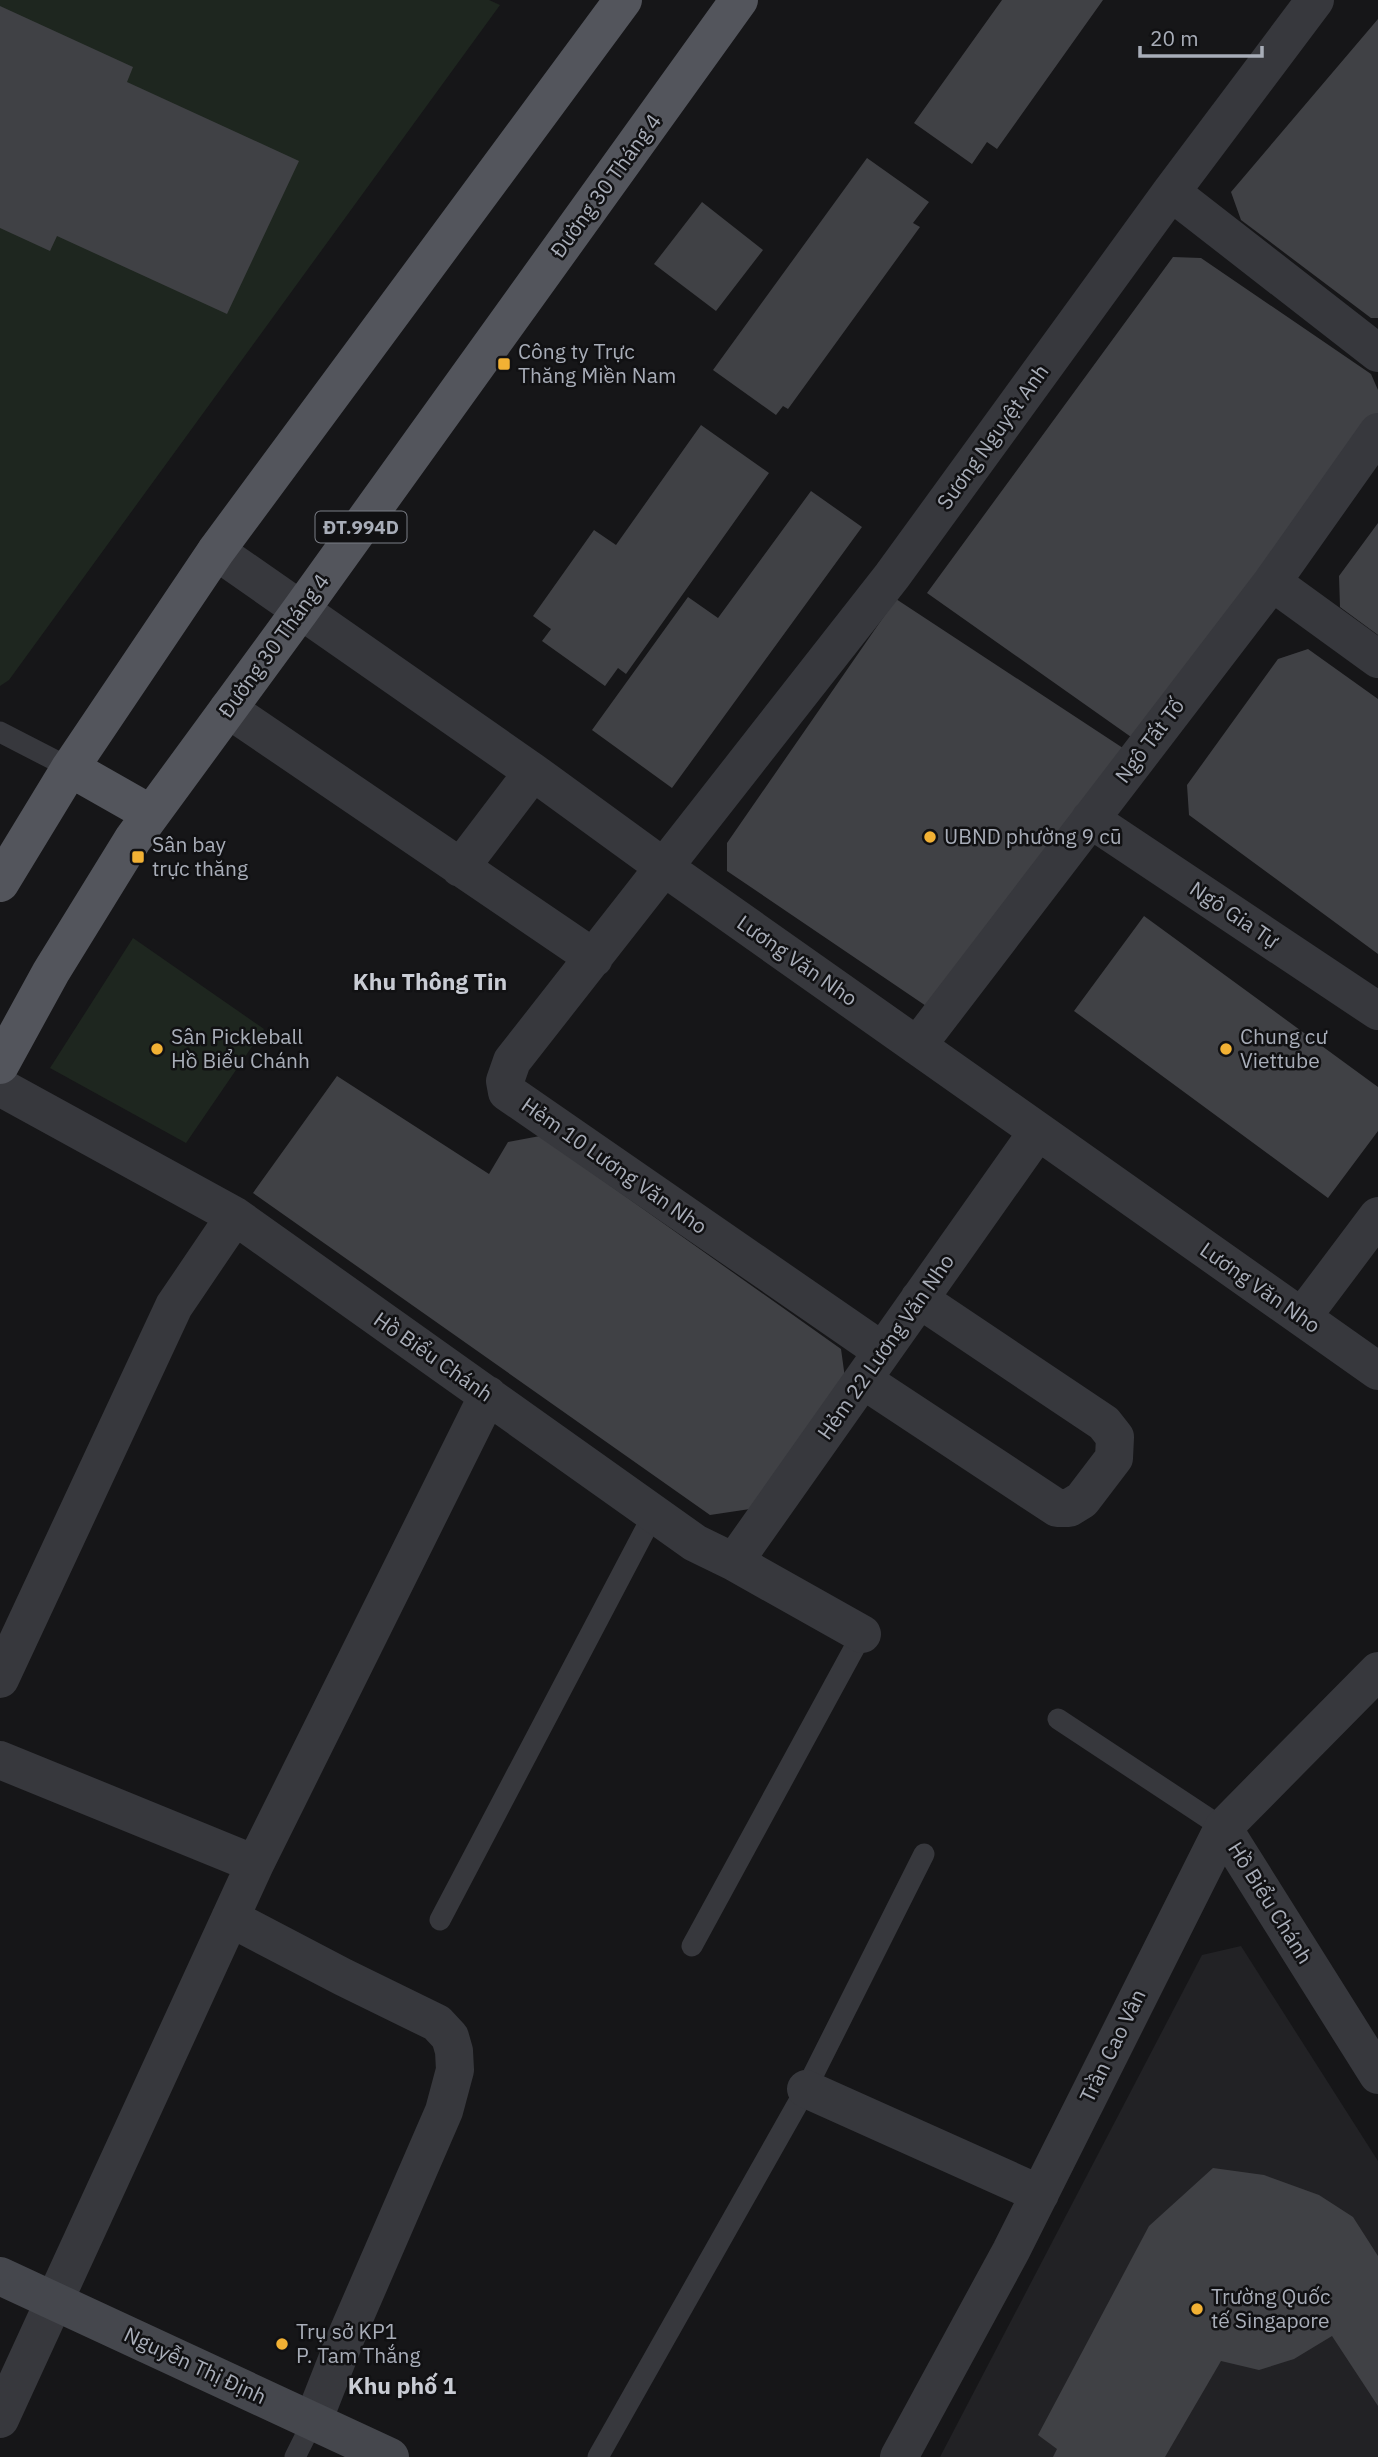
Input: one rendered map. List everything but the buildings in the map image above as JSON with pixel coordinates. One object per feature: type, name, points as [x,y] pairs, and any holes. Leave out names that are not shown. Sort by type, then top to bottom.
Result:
[{"type":"main road","points":[[0,883],[70,768],[216,551],[624,0]]},
{"type":"main road","name":"Đường 30 Tháng 4","points":[[0,1065],[51,972],[132,839],[300,611],[739,0]]},
{"type":"main road","points":[[70,768],[151,814]]},
{"type":"street","name":"Sương Nguyệt Anh","points":[[665,868],[892,576],[1171,192],[1315,0]]},
{"type":"street","points":[[1171,192],[1378,353]]},
{"type":"street","name":"Ngô Tất Tố","points":[[917,1046],[1272,582],[1378,432]]},
{"type":"street","name":"Lương Văn Nho","points":[[216,551],[533,772],[1378,1371]]},
{"type":"street","points":[[1272,582],[1378,659]]},
{"type":"street","points":[[229,709],[594,958]]},
{"type":"street","points":[[460,868],[533,772]]},
{"type":"street","name":"Ngô Gia Tự","points":[[1090,819],[1378,1011]]},
{"type":"street","name":"Hẻm 10 Lương Văn Nho","points":[[665,868],[512,1061],[505,1081],[507,1092],[872,1366]]},
{"type":"street","name":"Hồ Biểu Chánh","points":[[0,1087],[235,1216],[653,1515],[695,1543],[862,1634]]},
{"type":"street","name":"Hẻm 22 Lương Văn Nho","points":[[734,1562],[1038,1131]]},
{"type":"street","points":[[0,1679],[174,1306],[235,1216]]},
{"type":"street","points":[[1302,1317],[1378,1216]]},
{"type":"street","points":[[872,1366],[1057,1508],[1069,1508],[1082,1500],[1114,1458],[1115,1437],[1104,1423],[919,1298]]},
{"type":"street","points":[[0,2419],[255,1864],[488,1395]]},
{"type":"street","name":"Trần Cao Vân","points":[[898,2457],[1040,2194],[1223,1828],[1378,1671]]},
{"type":"street","points":[[0,1760],[255,1864]]},
{"type":"street","name":"Hồ Biểu Chánh","points":[[1223,1828],[1378,2075]]},
{"type":"street","points":[[230,1918],[343,1978],[437,2023],[446,2030],[454,2051],[455,2070],[444,2111],[346,2337],[313,2421]]},
{"type":"street","points":[[806,2089],[1040,2194]]},
{"type":"street","name":"Nguyễn Thị Định","points":[[0,2276],[390,2457]]},
{"type":"lane","points":[[0,732],[70,768]]},
{"type":"lane","points":[[440,1920],[653,1515]]},
{"type":"lane","points":[[692,1946],[862,1634]]},
{"type":"lane","name":"Hồ Biểu Chánh","points":[[1058,1719],[1223,1828]]},
{"type":"lane","points":[[598,2457],[806,2089],[924,1854]]},
{"type":"lane","points":[[295,2457],[313,2421]]},
{"type":"shaded area","points":[[0,0],[489,0],[500,5],[9,680],[0,686]]},
{"type":"shaded area","name":"Sân Pickleball Hồ Biểu Chánh","points":[[133,938],[264,1029],[186,1143],[50,1068]]},
{"type":"shaded area","name":"Trường Quốc tế Singapore","points":[[1241,1946],[1378,2161],[1378,2457],[940,2457],[1202,1955]]},
{"type":"place","name":"Công ty Trực Thăng Miền Nam","points":[[504,364]]},
{"type":"place","name":"UBND phường 9 cũ","points":[[930,837]]},
{"type":"place","name":"Sân bay trực thăng","points":[[138,857]]},
{"type":"place","name":"Sân Pickleball Hồ Biểu Chánh","points":[[157,1049]]},
{"type":"place","name":"Chung cư Viettube","points":[[1226,1049]]},
{"type":"place","name":"Trường Quốc tế Singapore","points":[[1197,2309]]},
{"type":"place","name":"Trụ sở KP1 P. Tam Thắng","points":[[282,2344]]},
{"type":"district","name":"Khu Thông Tin","points":[[430,982]]},
{"type":"district","name":"Khu phố 1","points":[[402,2386]]}]
